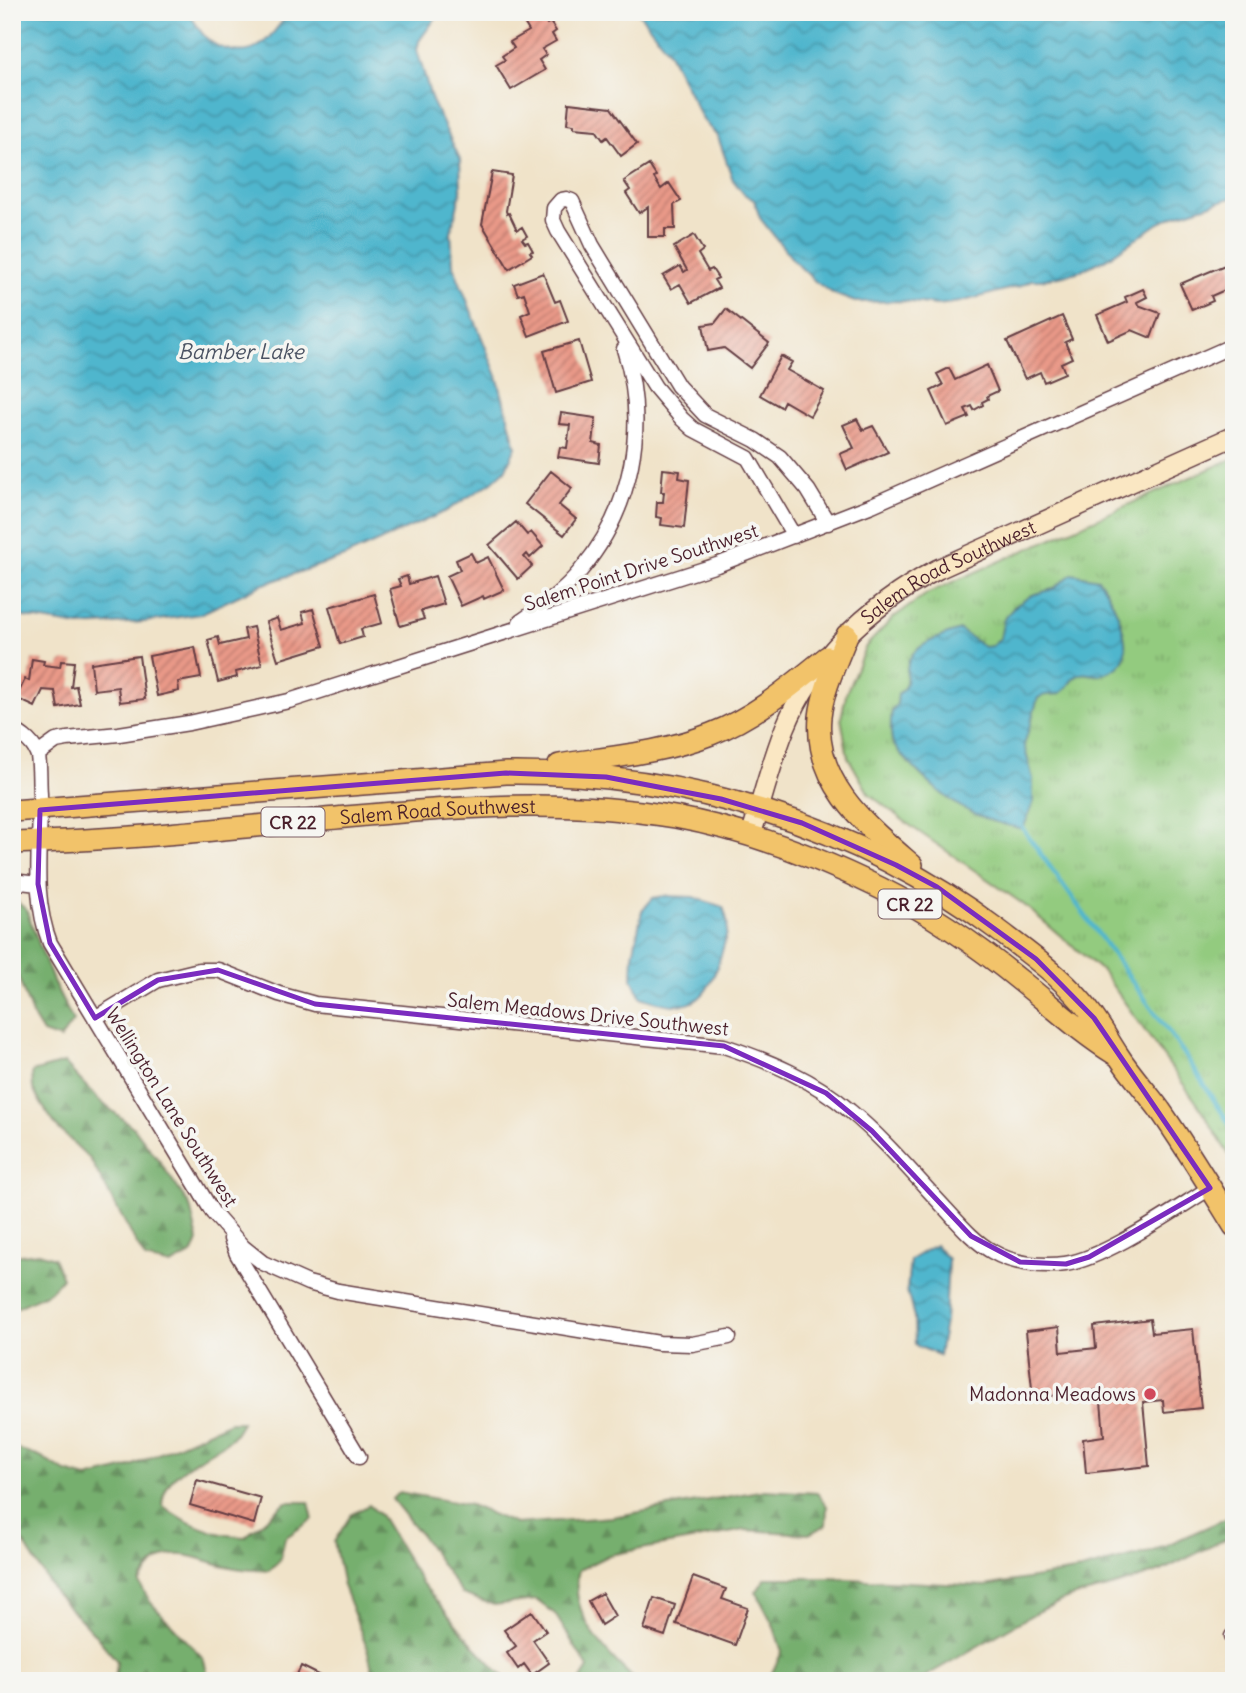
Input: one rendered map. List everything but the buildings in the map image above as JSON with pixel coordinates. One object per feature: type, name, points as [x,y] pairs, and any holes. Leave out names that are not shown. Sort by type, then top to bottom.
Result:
[{"type":"main road","name":"Salem Road Southwest","points":[[12,811],[40,826],[514,806],[633,811],[675,817],[751,835],[786,725],[812,678],[846,635],[894,594],[938,569],[1234,436]]},
{"type":"main road","points":[[846,635],[820,715],[820,735],[827,766],[840,795],[861,820],[937,887]]},
{"type":"main road","points":[[506,773],[658,749],[711,734],[753,713],[827,657]]},
{"type":"main road","name":"Salem Road Southwest","points":[[12,843],[40,826],[506,773],[574,774],[643,782],[759,808]]},
{"type":"main road","name":"CR 22","points":[[759,808],[832,835],[937,887],[1015,943],[1070,989],[1094,1017],[1118,1056],[1160,1111],[1234,1226]]},
{"type":"main road","name":"CR 22","points":[[751,835],[817,860],[909,904],[967,940],[1065,1019],[1118,1056]]},
{"type":"street","points":[[794,536],[748,458],[706,437],[682,419],[650,380],[558,231],[553,214],[556,204],[561,200],[572,201],[577,207],[599,256],[687,397],[705,415],[755,440],[780,457],[808,490],[828,523]]},
{"type":"street","points":[[511,628],[553,597],[581,570],[617,513],[632,465],[636,421],[633,379],[615,325]]},
{"type":"street","name":"Salem Point Drive Southwest","points":[[38,754],[57,741],[168,727],[289,701],[511,628],[717,565],[828,523],[1234,345]]},
{"type":"street","points":[[12,730],[27,739],[38,754],[40,826]]},
{"type":"street","name":"Wellington Lane Southwest","points":[[40,826],[40,912],[50,943],[213,1213],[228,1231],[263,1263],[308,1283],[338,1291],[659,1343],[692,1344],[729,1337]]},
{"type":"street","points":[[12,881],[38,884]]},
{"type":"street","name":"Salem Meadows Drive Southwest","points":[[95,1018],[158,980],[200,970],[218,970],[279,994],[315,1004],[724,1046],[777,1065],[826,1093],[872,1131],[971,1236],[995,1254],[1020,1262],[1066,1264],[1089,1257],[1122,1241],[1210,1188]]},
{"type":"street","points":[[228,1231],[237,1254],[359,1457]]},
{"type":"highlighted area","points":[[506,773],[606,777],[721,799],[802,823],[896,865],[937,887],[1036,959],[1094,1018],[1210,1188],[1089,1257],[1066,1264],[1020,1262],[971,1236],[872,1131],[826,1093],[724,1046],[315,1004],[218,970],[158,980],[95,1018],[50,943],[38,884],[40,810]]},
{"type":"green space","points":[[1234,458],[1234,1163],[1199,1106],[1102,971],[1023,904],[869,794],[848,757],[841,718],[847,691],[866,646],[894,617],[928,593]]},
{"type":"green space","points":[[12,898],[26,909],[53,981],[73,1021],[60,1039],[43,1033],[32,1015],[12,960]]},
{"type":"green space","points":[[64,1063],[100,1101],[134,1128],[190,1206],[198,1241],[193,1253],[171,1265],[145,1259],[90,1159],[57,1127],[33,1089],[32,1072]]},
{"type":"green space","points":[[39,1253],[54,1258],[62,1278],[50,1292],[12,1310],[12,1256]]},
{"type":"green space","points":[[230,1422],[242,1422],[230,1439],[188,1466],[170,1482],[162,1505],[201,1527],[234,1536],[245,1537],[286,1502],[309,1502],[313,1519],[285,1538],[280,1560],[269,1571],[235,1568],[190,1556],[169,1556],[159,1560],[139,1583],[151,1603],[203,1658],[210,1681],[115,1681],[117,1661],[55,1593],[12,1524],[12,1447],[40,1457],[66,1472],[87,1478],[127,1468]]},
{"type":"green space","points":[[765,1490],[817,1493],[827,1506],[826,1525],[809,1534],[745,1530],[609,1555],[579,1570],[577,1586],[584,1617],[602,1646],[637,1681],[580,1681],[588,1668],[555,1614],[536,1600],[494,1605],[462,1594],[392,1499],[399,1492],[470,1505],[515,1524],[612,1517]]},
{"type":"green space","points":[[369,1505],[381,1516],[421,1582],[475,1647],[508,1681],[375,1681],[367,1648],[343,1586],[334,1542],[351,1515]]},
{"type":"green space","points":[[1234,1515],[1234,1535],[1161,1571],[1071,1597],[1039,1611],[917,1681],[768,1681],[782,1652],[773,1624],[756,1592],[766,1578],[829,1578],[985,1586],[1081,1570],[1153,1551]]},
{"type":"water","name":"Bamber Lake","points":[[12,12],[189,12],[201,33],[212,42],[225,49],[242,52],[261,45],[291,12],[440,12],[419,41],[417,50],[432,101],[460,159],[461,191],[451,232],[453,265],[497,376],[516,447],[505,470],[492,482],[446,511],[344,557],[261,585],[200,614],[144,622],[79,626],[12,615]]},
{"type":"water","points":[[638,12],[1234,12],[1234,197],[1159,223],[1106,259],[1077,272],[1031,280],[1020,286],[960,302],[937,305],[903,301],[855,302],[834,294],[816,282],[794,261],[760,218],[754,200],[744,194],[733,180],[718,137],[703,120],[667,49]]},
{"type":"water","points":[[1072,574],[1098,579],[1104,587],[1122,626],[1125,652],[1121,663],[1113,670],[1100,675],[1085,673],[1074,678],[1061,693],[1038,698],[1024,745],[1033,779],[1033,803],[1023,829],[976,815],[927,781],[893,743],[892,710],[897,704],[898,694],[905,686],[910,658],[919,648],[960,630],[984,647],[992,646],[1000,639],[1004,619],[1014,607],[1032,595],[1053,589]]},
{"type":"water","points":[[693,897],[723,907],[727,920],[725,941],[709,985],[703,995],[685,1005],[673,1005],[641,997],[632,979],[633,955],[642,911],[653,898]]},
{"type":"water","points":[[935,1245],[948,1259],[945,1322],[939,1355],[915,1345],[914,1317],[907,1291],[910,1260]]},
{"type":"waterway","points":[[1023,829],[1183,1052],[1234,1131]]},
{"type":"place","name":"Madonna Meadows","points":[[1150,1394]]}]
